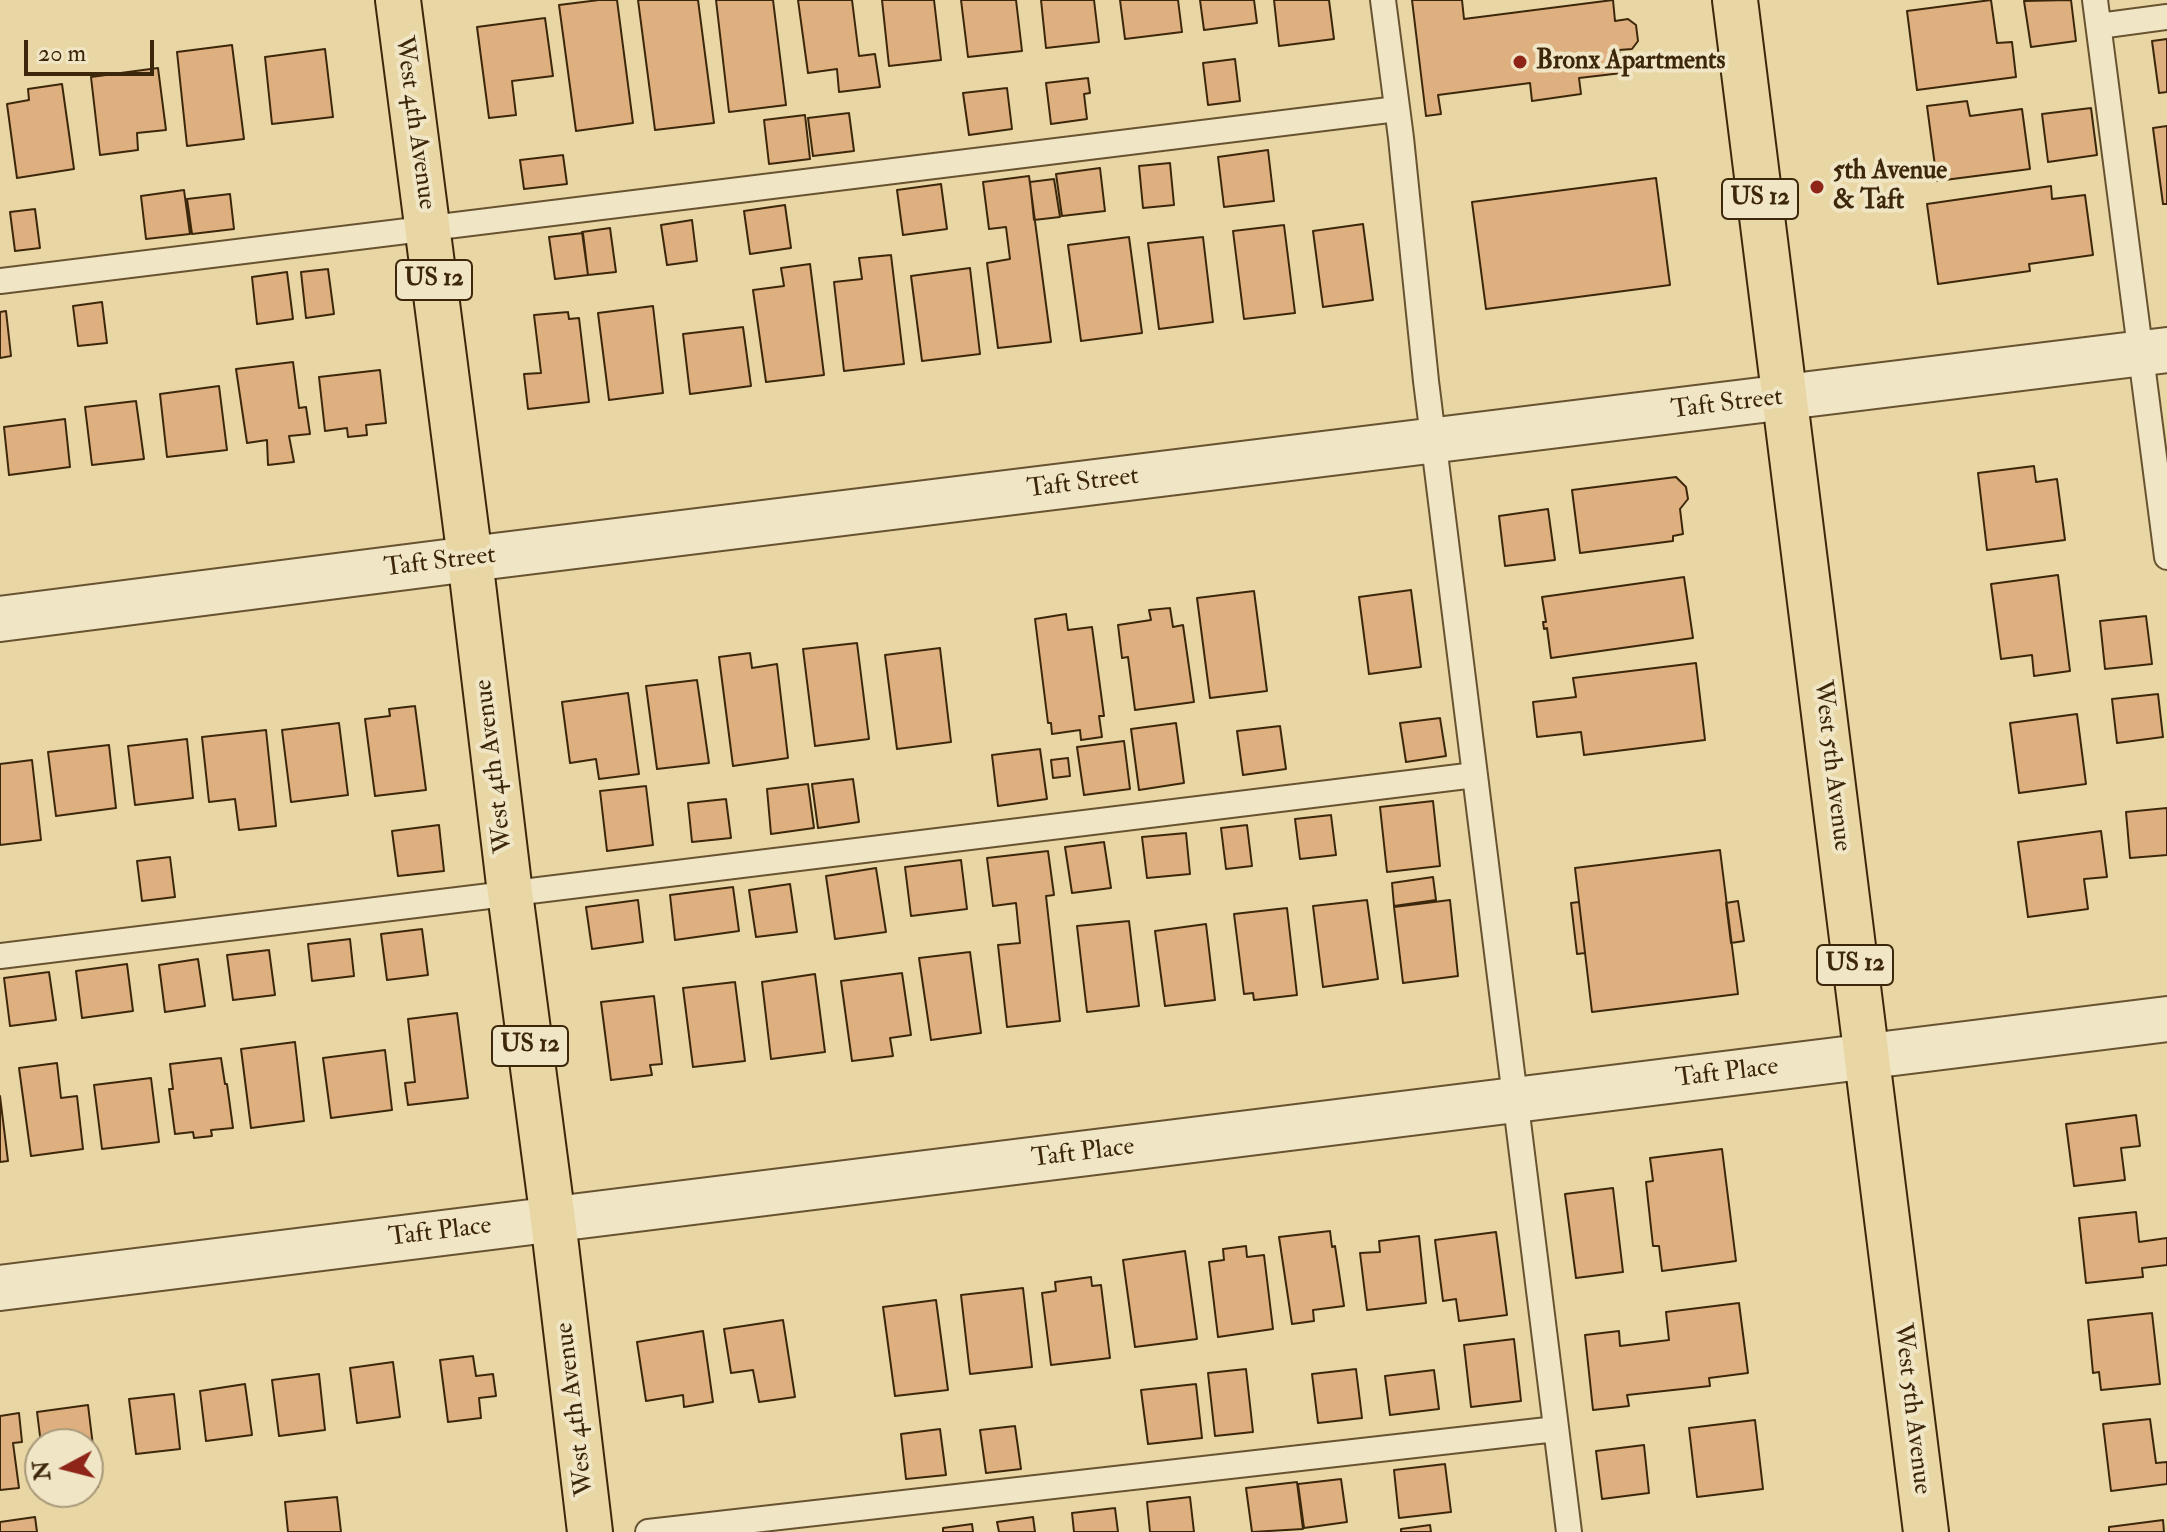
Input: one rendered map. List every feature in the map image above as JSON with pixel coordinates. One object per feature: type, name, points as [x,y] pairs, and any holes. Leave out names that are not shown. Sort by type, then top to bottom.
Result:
[{"type":"main road","name":"West 4th Avenue","points":[[398,0],[590,1532]]},
{"type":"main road","name":"West 5th Avenue","points":[[1735,0],[1926,1532]]},
{"type":"street","name":"Taft Street","points":[[0,619],[2153,352]]},
{"type":"street","name":"Taft Place","points":[[0,1288],[2167,1019]]},
{"type":"lane","points":[[1383,0],[1434,441],[1569,1532]]},
{"type":"lane","points":[[2095,0],[2153,352],[2167,557]]},
{"type":"lane","points":[[2099,26],[2167,17]]},
{"type":"lane","points":[[0,281],[1397,109]]},
{"type":"lane","points":[[0,956],[1475,775]]},
{"type":"lane","points":[[648,1532],[1556,1429]]},
{"type":"building","points":[[617,0],[633,123],[576,131],[559,5]]},
{"type":"building","points":[[638,0],[698,0],[714,123],[655,130]]},
{"type":"building","points":[[716,0],[773,0],[786,105],[729,112]]},
{"type":"building","points":[[798,0],[852,0],[859,56],[875,54],[880,87],[839,92],[837,69],[808,73]]},
{"type":"building","points":[[882,0],[934,0],[941,60],[889,66]]},
{"type":"building","points":[[961,0],[1016,0],[1022,51],[968,57]]},
{"type":"building","points":[[1041,0],[1094,0],[1099,42],[1046,48]]},
{"type":"building","points":[[1120,0],[1178,0],[1182,32],[1125,39]]},
{"type":"building","points":[[1200,0],[1254,0],[1257,23],[1204,30]]},
{"type":"building","points":[[1274,0],[1329,0],[1334,39],[1279,46]]},
{"type":"building","name":"Bronx Apartments","points":[[1412,0],[1462,0],[1464,19],[1613,0],[1615,21],[1628,19],[1636,25],[1638,41],[1632,49],[1619,50],[1622,73],[1579,78],[1581,94],[1532,101],[1530,83],[1438,95],[1441,114],[1426,116]]},
{"type":"building","points":[[1991,0],[1997,43],[2012,42],[2016,77],[1917,90],[1907,11]]},
{"type":"building","points":[[2071,0],[2076,41],[2031,47],[2024,1]]},
{"type":"building","points":[[545,18],[553,76],[512,81],[516,115],[489,118],[477,27]]},
{"type":"building","points":[[2167,39],[2167,92],[2159,93],[2152,41]]},
{"type":"building","points":[[232,45],[244,139],[187,146],[177,52]]},
{"type":"building","points":[[325,49],[333,117],[272,124],[265,57]]},
{"type":"building","points":[[1235,59],[1240,101],[1208,105],[1203,63]]},
{"type":"building","points":[[158,68],[166,130],[137,133],[138,150],[100,155],[91,77]]},
{"type":"building","points":[[1088,78],[1090,93],[1084,94],[1087,119],[1051,124],[1046,83]]},
{"type":"building","points":[[62,84],[74,169],[17,178],[7,104],[29,100],[28,89]]},
{"type":"building","points":[[1007,88],[1012,129],[969,135],[963,93]]},
{"type":"building","points":[[1967,101],[1970,116],[2022,109],[2030,169],[1937,181],[1927,106]]},
{"type":"building","points":[[2091,108],[2097,155],[2048,162],[2042,114]]},
{"type":"building","points":[[849,113],[854,151],[813,156],[808,118]]},
{"type":"building","points":[[805,115],[810,159],[769,164],[764,120]]},
{"type":"building","points":[[2167,126],[2167,204],[2163,204],[2153,128]]},
{"type":"building","points":[[1268,150],[1274,201],[1224,207],[1218,157]]},
{"type":"building","points":[[563,155],[567,184],[524,189],[520,160]]},
{"type":"building","points":[[1170,163],[1174,205],[1143,208],[1139,166]]},
{"type":"building","points":[[1100,168],[1105,211],[1062,216],[1056,174]]},
{"type":"building","points":[[1029,176],[1051,342],[998,348],[987,263],[1010,259],[1006,227],[989,229],[983,182]]},
{"type":"building","points":[[1656,178],[1670,285],[1486,309],[1472,202]]},
{"type":"building","points":[[1054,179],[1060,217],[1034,220],[1030,182]]},
{"type":"building","points":[[941,184],[947,229],[903,235],[897,190]]},
{"type":"building","points":[[2051,186],[2052,199],[2085,195],[2093,255],[2029,264],[2030,271],[1938,284],[1927,204]]},
{"type":"building","points":[[184,190],[190,234],[146,239],[141,196]]},
{"type":"building","points":[[230,194],[234,229],[192,234],[187,199]]},
{"type":"building","points":[[785,205],[791,248],[750,254],[744,211]]},
{"type":"building","points":[[35,209],[40,248],[15,251],[10,212]]},
{"type":"building","points":[[692,220],[697,261],[667,265],[661,225]]},
{"type":"building","points":[[1363,224],[1373,300],[1323,307],[1313,231]]},
{"type":"building","points":[[1284,225],[1295,313],[1244,319],[1233,231]]},
{"type":"building","points":[[610,228],[616,272],[588,275],[582,232]]},
{"type":"building","points":[[583,233],[588,275],[555,279],[549,237]]},
{"type":"building","points":[[1129,237],[1142,333],[1081,341],[1068,245]]},
{"type":"building","points":[[1203,237],[1213,322],[1159,329],[1148,243]]},
{"type":"building","points":[[891,255],[904,364],[844,371],[834,282],[862,279],[859,258]]},
{"type":"building","points":[[810,264],[824,375],[766,382],[753,290],[784,286],[781,268]]},
{"type":"building","points":[[970,268],[980,354],[922,361],[911,276]]},
{"type":"building","points":[[328,269],[334,314],[306,318],[301,272]]},
{"type":"building","points":[[287,272],[293,319],[257,324],[252,277]]},
{"type":"building","points":[[102,302],[107,343],[78,346],[73,306]]},
{"type":"building","points":[[653,306],[663,393],[609,400],[598,313]]},
{"type":"building","points":[[6,311],[11,356],[0,358],[0,312]]},
{"type":"building","points":[[568,312],[569,319],[579,318],[589,402],[528,409],[524,374],[541,373],[534,315]]},
{"type":"building","points":[[743,327],[751,386],[690,394],[683,334]]},
{"type":"building","points":[[293,362],[299,408],[306,407],[310,434],[289,436],[294,462],[268,465],[267,440],[247,443],[236,369]]},
{"type":"building","points":[[380,370],[386,423],[366,425],[367,435],[348,437],[347,428],[325,431],[319,377]]},
{"type":"building","points":[[219,386],[227,450],[167,457],[160,394]]},
{"type":"building","points":[[136,401],[144,459],[92,465],[85,407]]},
{"type":"building","points":[[65,419],[70,467],[9,475],[4,427]]},
{"type":"building","points":[[2034,466],[2036,482],[2057,479],[2065,540],[1987,550],[1978,473]]},
{"type":"building","points":[[1676,477],[1686,487],[1688,499],[1680,509],[1683,534],[1673,536],[1673,541],[1580,553],[1572,490]]},
{"type":"building","points":[[1548,509],[1555,560],[1505,566],[1499,516]]},
{"type":"building","points":[[2058,575],[2070,671],[2034,676],[2032,655],[2001,659],[1991,584]]},
{"type":"building","points":[[1684,577],[1693,638],[1551,658],[1547,628],[1544,629],[1543,622],[1546,622],[1542,597]]},
{"type":"building","points":[[1411,590],[1421,667],[1369,674],[1359,597]]},
{"type":"building","points":[[1254,591],[1267,691],[1210,698],[1197,598]]},
{"type":"building","points":[[1170,608],[1173,627],[1183,625],[1194,702],[1135,710],[1128,657],[1122,658],[1118,625],[1151,620],[1149,610]]},
{"type":"building","points":[[1066,614],[1068,630],[1092,627],[1104,716],[1099,716],[1102,737],[1081,740],[1080,730],[1052,734],[1051,723],[1048,723],[1035,619]]},
{"type":"building","points":[[2146,616],[2152,664],[2105,669],[2100,621]]},
{"type":"building","points":[[857,643],[869,739],[815,746],[803,649]]},
{"type":"building","points":[[940,648],[951,742],[897,749],[885,655]]},
{"type":"building","points":[[750,653],[752,668],[777,664],[788,758],[733,766],[719,657]]},
{"type":"building","points":[[1696,663],[1705,740],[1584,755],[1581,732],[1537,737],[1533,702],[1576,697],[1573,678]]},
{"type":"building","points":[[697,680],[709,763],[657,769],[646,686]]},
{"type":"building","points":[[628,693],[639,774],[599,779],[596,759],[570,763],[562,702]]},
{"type":"building","points":[[2158,694],[2163,737],[2117,743],[2112,699]]},
{"type":"building","points":[[415,706],[426,790],[375,796],[365,719],[390,716],[389,709]]},
{"type":"building","points":[[2077,714],[2086,784],[2019,793],[2010,723]]},
{"type":"building","points":[[1440,718],[1446,756],[1406,762],[1400,723]]},
{"type":"building","points":[[339,723],[348,795],[291,802],[282,730]]},
{"type":"building","points":[[1176,723],[1184,783],[1139,790],[1131,729]]},
{"type":"building","points":[[1280,726],[1286,769],[1243,775],[1237,731]]},
{"type":"building","points":[[266,730],[276,826],[239,830],[235,799],[209,802],[202,737]]},
{"type":"building","points":[[187,739],[193,798],[135,805],[128,746]]},
{"type":"building","points":[[1124,741],[1130,789],[1084,795],[1077,747]]},
{"type":"building","points":[[109,745],[116,808],[56,816],[48,752]]},
{"type":"building","points":[[1040,749],[1047,799],[998,806],[992,755]]},
{"type":"building","points":[[1068,758],[1070,776],[1053,778],[1051,760]]},
{"type":"building","points":[[32,760],[41,840],[0,845],[0,764]]},
{"type":"building","points":[[853,779],[859,822],[818,828],[812,784]]},
{"type":"building","points":[[808,784],[814,828],[771,834],[767,789]]},
{"type":"building","points":[[646,786],[653,845],[607,851],[600,791]]},
{"type":"building","points":[[726,799],[731,838],[692,842],[688,803]]},
{"type":"building","points":[[1433,801],[1440,866],[1387,872],[1380,807]]},
{"type":"building","points":[[2167,808],[2167,855],[2130,858],[2126,812]]},
{"type":"building","points":[[1331,815],[1336,855],[1300,859],[1295,819]]},
{"type":"building","points":[[439,825],[444,871],[398,876],[392,831]]},
{"type":"building","points":[[1247,825],[1252,866],[1226,869],[1221,828]]},
{"type":"building","points":[[2101,831],[2107,877],[2084,879],[2088,909],[2028,917],[2018,842]]},
{"type":"building","points":[[1186,833],[1190,874],[1147,878],[1142,837]]},
{"type":"building","points":[[1104,842],[1111,888],[1072,893],[1065,847]]},
{"type":"building","points":[[1720,850],[1738,994],[1592,1012],[1575,868]]},
{"type":"building","points":[[1048,851],[1054,895],[1046,896],[1060,1021],[1007,1027],[998,945],[1020,943],[1016,903],[993,906],[987,858]]},
{"type":"building","points":[[170,857],[175,897],[142,901],[137,861]]},
{"type":"building","points":[[961,860],[967,909],[911,916],[905,867]]},
{"type":"building","points":[[876,868],[886,932],[835,939],[826,876]]},
{"type":"building","points":[[1433,877],[1436,900],[1394,906],[1392,883]]},
{"type":"building","points":[[790,884],[797,932],[756,937],[749,890]]},
{"type":"building","points":[[733,887],[739,931],[675,940],[670,895]]},
{"type":"building","points":[[638,900],[643,942],[592,949],[586,907]]},
{"type":"building","points":[[1367,900],[1378,979],[1323,987],[1313,906]]},
{"type":"building","points":[[1450,900],[1458,976],[1403,983],[1394,907]]},
{"type":"building","points":[[1738,901],[1744,941],[1731,943],[1726,903]]},
{"type":"building","points":[[1579,902],[1585,953],[1577,954],[1571,903]]},
{"type":"building","points":[[1287,908],[1297,995],[1254,1000],[1253,993],[1244,994],[1234,914]]},
{"type":"building","points":[[1129,921],[1139,1006],[1087,1012],[1077,926]]},
{"type":"building","points":[[1206,924],[1215,1000],[1165,1006],[1155,931]]},
{"type":"building","points":[[422,929],[428,975],[387,980],[381,934]]},
{"type":"building","points":[[350,939],[354,976],[312,981],[308,944]]},
{"type":"building","points":[[269,950],[275,995],[233,1000],[227,955]]},
{"type":"building","points":[[970,952],[981,1033],[931,1040],[919,958]]},
{"type":"building","points":[[198,959],[205,1006],[165,1012],[159,965]]},
{"type":"building","points":[[127,964],[133,1011],[82,1018],[76,971]]},
{"type":"building","points":[[49,972],[56,1020],[10,1026],[4,978]]},
{"type":"building","points":[[902,973],[911,1035],[890,1038],[893,1056],[852,1061],[841,981]]},
{"type":"building","points":[[815,974],[825,1052],[771,1059],[762,982]]},
{"type":"building","points":[[735,982],[745,1061],[693,1067],[683,988]]},
{"type":"building","points":[[654,996],[662,1064],[650,1065],[652,1075],[611,1080],[601,1002]]},
{"type":"building","points":[[457,1013],[468,1098],[408,1105],[405,1083],[415,1082],[408,1019]]},
{"type":"building","points":[[295,1042],[304,1121],[251,1128],[241,1049]]},
{"type":"building","points":[[385,1050],[392,1110],[331,1118],[323,1058]]},
{"type":"building","points":[[221,1058],[233,1128],[211,1130],[212,1136],[194,1138],[193,1132],[175,1134],[169,1089],[173,1089],[170,1064]]},
{"type":"building","points":[[57,1063],[61,1098],[77,1096],[83,1149],[31,1156],[19,1068]]},
{"type":"building","points":[[151,1078],[159,1142],[102,1149],[94,1085]]},
{"type":"building","points":[[0,1096],[8,1161],[0,1162]]},
{"type":"building","points":[[2136,1115],[2140,1146],[2121,1148],[2125,1180],[2074,1186],[2066,1124]]},
{"type":"building","points":[[1722,1149],[1736,1261],[1662,1271],[1659,1246],[1653,1246],[1646,1182],[1653,1181],[1650,1158]]},
{"type":"building","points":[[1613,1188],[1623,1272],[1576,1278],[1565,1194]]},
{"type":"building","points":[[2136,1212],[2139,1242],[2167,1238],[2167,1265],[2142,1268],[2143,1277],[2086,1283],[2079,1218]]},
{"type":"building","points":[[1330,1231],[1344,1306],[1313,1310],[1314,1321],[1292,1324],[1279,1237]]},
{"type":"building","points":[[1496,1232],[1507,1315],[1459,1321],[1456,1299],[1443,1301],[1435,1240]]},
{"type":"building","points":[[1419,1236],[1426,1303],[1367,1310],[1360,1253],[1380,1252],[1379,1241]]},
{"type":"building","points":[[1246,1246],[1247,1257],[1264,1255],[1273,1329],[1218,1337],[1209,1262],[1224,1260],[1223,1249]]},
{"type":"building","points":[[1185,1251],[1197,1339],[1135,1347],[1123,1260]]},
{"type":"building","points":[[1091,1277],[1092,1286],[1101,1285],[1110,1358],[1051,1365],[1042,1293],[1056,1291],[1055,1282]]},
{"type":"building","points":[[1023,1288],[1032,1367],[970,1374],[961,1295]]},
{"type":"building","points":[[936,1300],[948,1390],[895,1396],[883,1307]]},
{"type":"building","points":[[1739,1303],[1748,1373],[1709,1378],[1710,1386],[1627,1395],[1629,1406],[1593,1410],[1585,1335],[1619,1331],[1620,1346],[1669,1340],[1666,1312]]},
{"type":"building","points":[[2152,1313],[2160,1384],[2101,1390],[2099,1372],[2093,1373],[2088,1320]]},
{"type":"building","points":[[783,1320],[795,1397],[759,1402],[753,1370],[731,1373],[724,1329]]},
{"type":"building","points":[[703,1331],[713,1402],[684,1407],[683,1395],[646,1401],[637,1342]]},
{"type":"building","points":[[1514,1339],[1521,1401],[1471,1407],[1464,1345]]},
{"type":"building","points":[[473,1356],[476,1376],[493,1374],[496,1396],[479,1398],[481,1418],[448,1422],[440,1360]]},
{"type":"building","points":[[393,1362],[400,1417],[357,1423],[350,1368]]},
{"type":"building","points":[[1246,1369],[1253,1432],[1215,1436],[1208,1373]]},
{"type":"building","points":[[1356,1369],[1362,1418],[1318,1423],[1312,1374]]},
{"type":"building","points":[[1434,1370],[1439,1409],[1390,1415],[1385,1376]]},
{"type":"building","points":[[319,1374],[325,1430],[279,1436],[272,1380]]},
{"type":"building","points":[[245,1384],[252,1435],[206,1441],[200,1391]]},
{"type":"building","points":[[1196,1384],[1202,1438],[1148,1444],[1141,1390]]},
{"type":"building","points":[[174,1394],[180,1449],[136,1454],[129,1399]]},
{"type":"building","points":[[88,1405],[91,1428],[39,1428],[37,1412]]},
{"type":"building","points":[[19,1413],[22,1442],[13,1443],[19,1488],[0,1490],[0,1416]]},
{"type":"building","points":[[2150,1419],[2156,1463],[2167,1462],[2167,1484],[2111,1491],[2103,1424]]},
{"type":"building","points":[[1755,1420],[1763,1489],[1697,1497],[1689,1428]]},
{"type":"building","points":[[1015,1426],[1021,1469],[986,1473],[980,1430]]},
{"type":"building","points":[[940,1429],[946,1475],[906,1479],[901,1434]]},
{"type":"building","points":[[1644,1445],[1649,1493],[1602,1499],[1596,1451]]},
{"type":"building","points":[[1445,1464],[1451,1512],[1399,1518],[1394,1470]]},
{"type":"building","points":[[1341,1479],[1347,1522],[1304,1528],[1298,1484]]},
{"type":"building","points":[[1297,1482],[1303,1529],[1252,1532],[1246,1488]]},
{"type":"building","points":[[337,1497],[341,1532],[288,1532],[285,1502]]},
{"type":"building","points":[[1190,1497],[1194,1532],[1150,1532],[1147,1502]]},
{"type":"building","points":[[1115,1508],[1118,1532],[1074,1532],[1072,1513]]},
{"type":"building","points":[[35,1517],[37,1532],[0,1532],[0,1522]]},
{"type":"building","points":[[1033,1517],[1035,1532],[999,1532],[997,1522]]},
{"type":"building","points":[[2163,1520],[2164,1532],[2109,1532],[2109,1527]]},
{"type":"building","points":[[972,1524],[973,1532],[943,1532],[943,1528]]},
{"type":"building","points":[[1430,1525],[1431,1532],[1401,1532],[1401,1529]]},
{"type":"place","name":"Bronx Apartments","points":[[1520,62]]},
{"type":"place","name":"5th Avenue & Taft","points":[[1817,187]]}]
